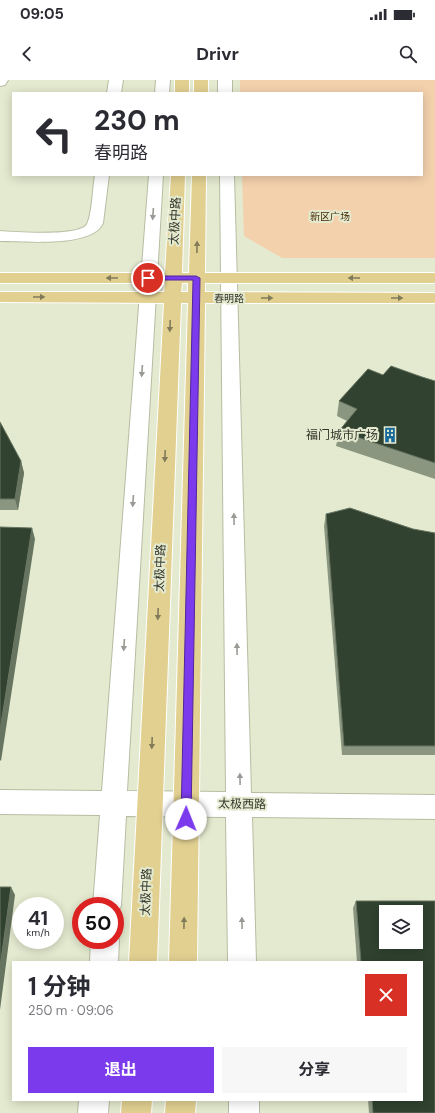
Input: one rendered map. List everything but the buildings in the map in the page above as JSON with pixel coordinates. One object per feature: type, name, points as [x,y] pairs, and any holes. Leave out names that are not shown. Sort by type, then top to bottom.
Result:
[{"type":"main road","points":[[182,80],[182,92]]},
{"type":"main road","points":[[201,80],[201,92]]},
{"type":"main road","name":"太极中路","points":[[143,961],[178,176]]},
{"type":"main road","name":"太极中路","points":[[183,961],[199,176]]},
{"type":"main road","name":"春明路","points":[[0,278],[148,288]]},
{"type":"main road","name":"春明路","points":[[0,297],[148,288],[229,288],[435,278]]},
{"type":"main road","name":"春明路","points":[[229,288],[435,298]]},
{"type":"main road","points":[[136,1113],[137,1101]]},
{"type":"main road","points":[[180,1113],[181,1101]]},
{"type":"street","points":[[114,92],[116,80]]},
{"type":"street","points":[[162,92],[163,80]]},
{"type":"street","points":[[225,80],[225,92]]},
{"type":"street","points":[[0,236],[72,236],[88,232],[95,226],[102,176]]},
{"type":"street","points":[[108,897],[156,176]]},
{"type":"street","points":[[227,176],[242,961]]},
{"type":"street","name":"太极西路","points":[[0,802],[114,802],[435,807]]},
{"type":"street","points":[[104,961],[105,949]]},
{"type":"street","points":[[94,1101],[94,1113]]},
{"type":"street","points":[[244,1101],[244,1113]]},
{"type":"green space","name":"新区广场","points":[[240,80],[435,80],[435,258],[282,258],[244,236],[242,176],[423,176],[423,92],[240,92]]},
{"type":"place","name":"福门城市广场","points":[[390,435]]},
{"type":"route","points":[[148,278],[196,278],[186,819]]}]
